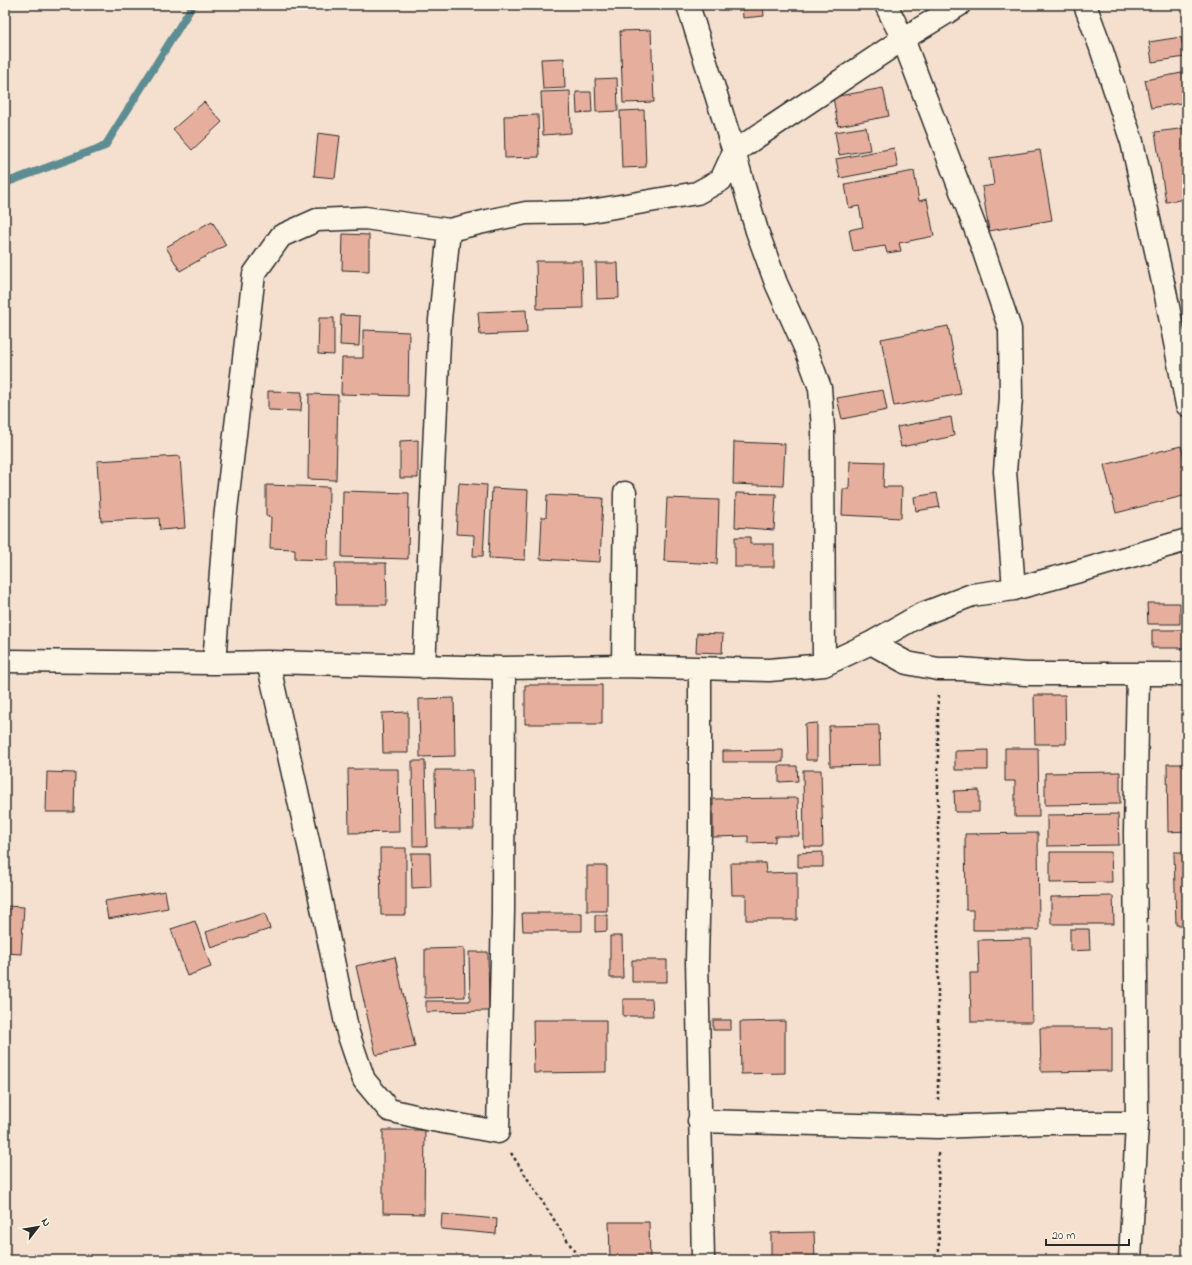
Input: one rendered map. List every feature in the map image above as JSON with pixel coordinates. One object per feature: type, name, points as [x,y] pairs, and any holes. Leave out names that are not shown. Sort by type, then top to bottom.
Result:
[{"type":"street","points":[[688,5],[757,231],[776,283],[807,352],[820,388],[823,429],[824,664]]},
{"type":"street","points":[[886,5],[903,39],[982,246],[1010,329],[1011,398],[1005,471],[1014,589]]},
{"type":"street","points":[[214,663],[225,519],[254,274],[280,236],[317,220],[365,218],[449,230],[526,213],[585,212],[697,193],[721,180],[734,152],[903,39],[959,5]]},
{"type":"street","points":[[1085,5],[1132,142],[1166,296],[1187,405]]},
{"type":"street","points":[[424,667],[440,320],[449,230]]},
{"type":"street","points":[[623,666],[625,493]]},
{"type":"street","points":[[5,661],[214,663],[268,662],[504,668],[623,666],[769,670],[824,664],[870,643],[920,615],[972,594],[1014,589],[1187,540]]},
{"type":"street","points":[[870,643],[907,663],[938,668],[1026,674],[1187,674]]},
{"type":"street","points":[[268,662],[311,854],[348,1033],[364,1080],[389,1110],[427,1119],[498,1132],[503,919],[504,668]]},
{"type":"street","points":[[700,669],[700,833],[697,960],[699,1121],[703,1260]]},
{"type":"street","points":[[1130,1260],[1137,1123],[1135,833],[1138,674]]},
{"type":"street","points":[[699,1121],[938,1127],[1046,1123],[1137,1123]]},
{"type":"path","points":[[938,668],[938,1127],[940,1260]]},
{"type":"path","points":[[498,1132],[580,1260]]},
{"type":"building","points":[[742,5],[763,5],[764,16],[743,18]]},
{"type":"building","points":[[651,30],[654,102],[623,103],[620,31]]},
{"type":"building","points":[[1181,37],[1185,57],[1152,62],[1149,42]]},
{"type":"building","points":[[564,58],[565,88],[543,89],[541,59]]},
{"type":"building","points":[[1187,72],[1187,102],[1151,108],[1145,80]]},
{"type":"building","points":[[617,78],[618,111],[596,112],[595,79]]},
{"type":"building","points":[[883,88],[889,116],[838,126],[833,97]]},
{"type":"building","points":[[570,91],[571,133],[543,135],[541,92]]},
{"type":"building","points":[[576,92],[591,92],[592,112],[577,113]]},
{"type":"building","points":[[204,102],[222,122],[192,150],[173,129]]},
{"type":"building","points":[[644,110],[646,167],[622,168],[620,111]]},
{"type":"building","points":[[538,115],[539,157],[505,158],[504,116]]},
{"type":"building","points":[[866,127],[870,150],[839,155],[835,132]]},
{"type":"building","points":[[1187,128],[1187,199],[1166,202],[1155,132]]},
{"type":"building","points":[[318,133],[340,136],[335,178],[314,176]]},
{"type":"building","points":[[894,148],[898,167],[840,178],[836,159]]},
{"type":"building","points":[[1040,150],[1052,220],[989,231],[982,187],[994,185],[990,158]]},
{"type":"building","points":[[914,171],[919,201],[927,199],[934,236],[899,243],[901,251],[887,253],[885,246],[853,251],[849,230],[863,227],[859,206],[849,208],[845,184]]},
{"type":"building","points":[[212,221],[226,245],[180,271],[166,247]]},
{"type":"building","points":[[343,234],[369,235],[369,271],[342,270]]},
{"type":"building","points":[[536,261],[582,261],[583,308],[537,309]]},
{"type":"building","points":[[596,263],[618,263],[619,298],[597,299]]},
{"type":"building","points":[[526,310],[527,333],[480,335],[478,312]]},
{"type":"building","points":[[341,315],[360,316],[359,346],[340,345]]},
{"type":"building","points":[[319,318],[334,318],[334,355],[318,354]]},
{"type":"building","points":[[948,326],[961,394],[894,406],[881,339]]},
{"type":"building","points":[[363,330],[409,332],[408,396],[341,394],[342,358],[363,358]]},
{"type":"building","points":[[883,390],[887,410],[842,419],[837,398]]},
{"type":"building","points":[[268,391],[302,392],[301,411],[268,410]]},
{"type":"building","points":[[309,394],[338,395],[336,480],[308,479]]},
{"type":"building","points":[[951,417],[954,436],[901,447],[897,427]]},
{"type":"building","points":[[418,440],[418,478],[400,478],[400,441]]},
{"type":"building","points":[[734,442],[785,444],[783,486],[733,484]]},
{"type":"building","points":[[1181,446],[1187,469],[1187,495],[1116,513],[1104,465]]},
{"type":"building","points":[[180,456],[185,528],[160,530],[159,518],[101,521],[97,461]]},
{"type":"building","points":[[850,461],[884,462],[883,487],[902,487],[901,518],[842,515],[843,489],[849,489]]},
{"type":"building","points":[[459,483],[487,485],[483,556],[473,556],[474,535],[456,534]]},
{"type":"building","points":[[266,485],[329,487],[328,560],[295,559],[295,549],[270,548],[271,517],[266,516]]},
{"type":"building","points":[[492,488],[528,490],[525,560],[489,558]]},
{"type":"building","points":[[343,491],[409,493],[408,559],[342,557]]},
{"type":"building","points":[[736,493],[776,494],[774,530],[735,527]]},
{"type":"building","points":[[937,493],[940,507],[916,511],[914,497]]},
{"type":"building","points":[[547,495],[603,498],[600,562],[540,559],[542,517],[546,517]]},
{"type":"building","points":[[667,498],[719,500],[717,564],[664,561]]},
{"type":"building","points":[[735,537],[750,537],[750,544],[774,544],[774,567],[735,567]]},
{"type":"building","points":[[335,563],[386,563],[387,605],[336,605]]},
{"type":"building","points":[[1147,603],[1180,603],[1180,624],[1148,624]]},
{"type":"building","points":[[1152,630],[1187,630],[1187,648],[1152,648]]},
{"type":"building","points":[[697,633],[723,634],[722,653],[696,652]]},
{"type":"building","points":[[525,685],[602,685],[602,724],[525,724]]},
{"type":"building","points":[[1034,695],[1065,695],[1066,744],[1035,744]]},
{"type":"building","points":[[454,698],[455,756],[420,757],[419,699]]},
{"type":"building","points":[[408,712],[408,753],[383,753],[382,713]]},
{"type":"building","points":[[817,723],[817,760],[806,760],[805,724]]},
{"type":"building","points":[[879,725],[880,765],[830,766],[829,726]]},
{"type":"building","points":[[1005,748],[1038,748],[1039,817],[1015,817],[1015,781],[1005,781]]},
{"type":"building","points":[[783,750],[783,762],[723,762],[723,751]]},
{"type":"building","points":[[988,750],[988,770],[955,770],[955,751]]},
{"type":"building","points":[[412,761],[425,761],[427,846],[413,846]]},
{"type":"building","points":[[1167,764],[1187,764],[1187,831],[1168,832]]},
{"type":"building","points":[[779,766],[797,766],[798,781],[779,782]]},
{"type":"building","points":[[348,769],[398,769],[399,832],[349,833]]},
{"type":"building","points":[[435,770],[473,770],[474,829],[436,829]]},
{"type":"building","points":[[803,770],[821,770],[823,847],[804,847]]},
{"type":"building","points":[[47,772],[75,773],[74,812],[46,812]]},
{"type":"building","points":[[1120,772],[1120,804],[1045,805],[1045,773]]},
{"type":"building","points":[[979,790],[979,812],[955,812],[954,791]]},
{"type":"building","points":[[798,798],[799,836],[775,836],[775,842],[748,843],[748,836],[713,837],[713,799]]},
{"type":"building","points":[[1118,814],[1119,845],[1047,846],[1047,815]]},
{"type":"building","points":[[1038,833],[1039,930],[973,930],[973,910],[966,910],[965,834]]},
{"type":"building","points":[[380,848],[406,848],[406,915],[381,915]]},
{"type":"building","points":[[823,852],[823,867],[798,867],[798,853]]},
{"type":"building","points":[[1050,852],[1111,852],[1112,882],[1050,883]]},
{"type":"building","points":[[1174,852],[1187,852],[1187,925],[1176,925]]},
{"type":"building","points":[[411,853],[430,853],[431,887],[412,888]]},
{"type":"building","points":[[731,863],[765,863],[766,873],[797,872],[797,920],[746,920],[746,895],[732,895]]},
{"type":"building","points":[[587,866],[607,866],[607,911],[587,911]]},
{"type":"building","points":[[165,891],[168,908],[108,919],[105,901]]},
{"type":"building","points":[[1113,896],[1114,924],[1051,924],[1051,897]]},
{"type":"building","points":[[5,906],[24,907],[21,954],[5,953]]},
{"type":"building","points":[[265,913],[270,929],[211,948],[206,932]]},
{"type":"building","points":[[522,913],[582,913],[582,931],[523,931]]},
{"type":"building","points":[[595,915],[607,915],[607,931],[595,932]]},
{"type":"building","points":[[195,921],[211,967],[187,976],[171,929]]},
{"type":"building","points":[[1070,929],[1089,929],[1090,950],[1070,951]]},
{"type":"building","points":[[610,936],[622,936],[623,978],[610,978]]},
{"type":"building","points":[[1031,939],[1032,1022],[971,1022],[970,973],[979,973],[978,940]]},
{"type":"building","points":[[464,948],[465,997],[425,998],[425,949]]},
{"type":"building","points":[[469,952],[488,952],[489,1011],[426,1012],[426,1001],[470,1001]]},
{"type":"building","points":[[395,957],[415,1047],[376,1055],[356,966]]},
{"type":"building","points":[[632,960],[667,960],[667,982],[632,982]]},
{"type":"building","points":[[623,999],[652,999],[653,1016],[623,1016]]},
{"type":"building","points":[[533,1020],[606,1020],[606,1072],[534,1073]]},
{"type":"building","points":[[713,1020],[731,1020],[731,1030],[713,1030]]},
{"type":"building","points":[[785,1021],[785,1073],[741,1074],[740,1022]]},
{"type":"building","points":[[1040,1028],[1112,1028],[1112,1071],[1041,1072]]},
{"type":"building","points":[[1182,1119],[1187,1119],[1187,1179],[1183,1180]]},
{"type":"building","points":[[383,1130],[425,1130],[424,1214],[383,1213]]},
{"type":"building","points":[[442,1214],[497,1219],[496,1234],[441,1229]]},
{"type":"building","points":[[609,1222],[649,1222],[650,1260],[610,1260]]},
{"type":"building","points":[[814,1232],[815,1260],[771,1260],[771,1233]]},
{"type":"waterway","points":[[5,183],[105,146],[193,5]]}]
